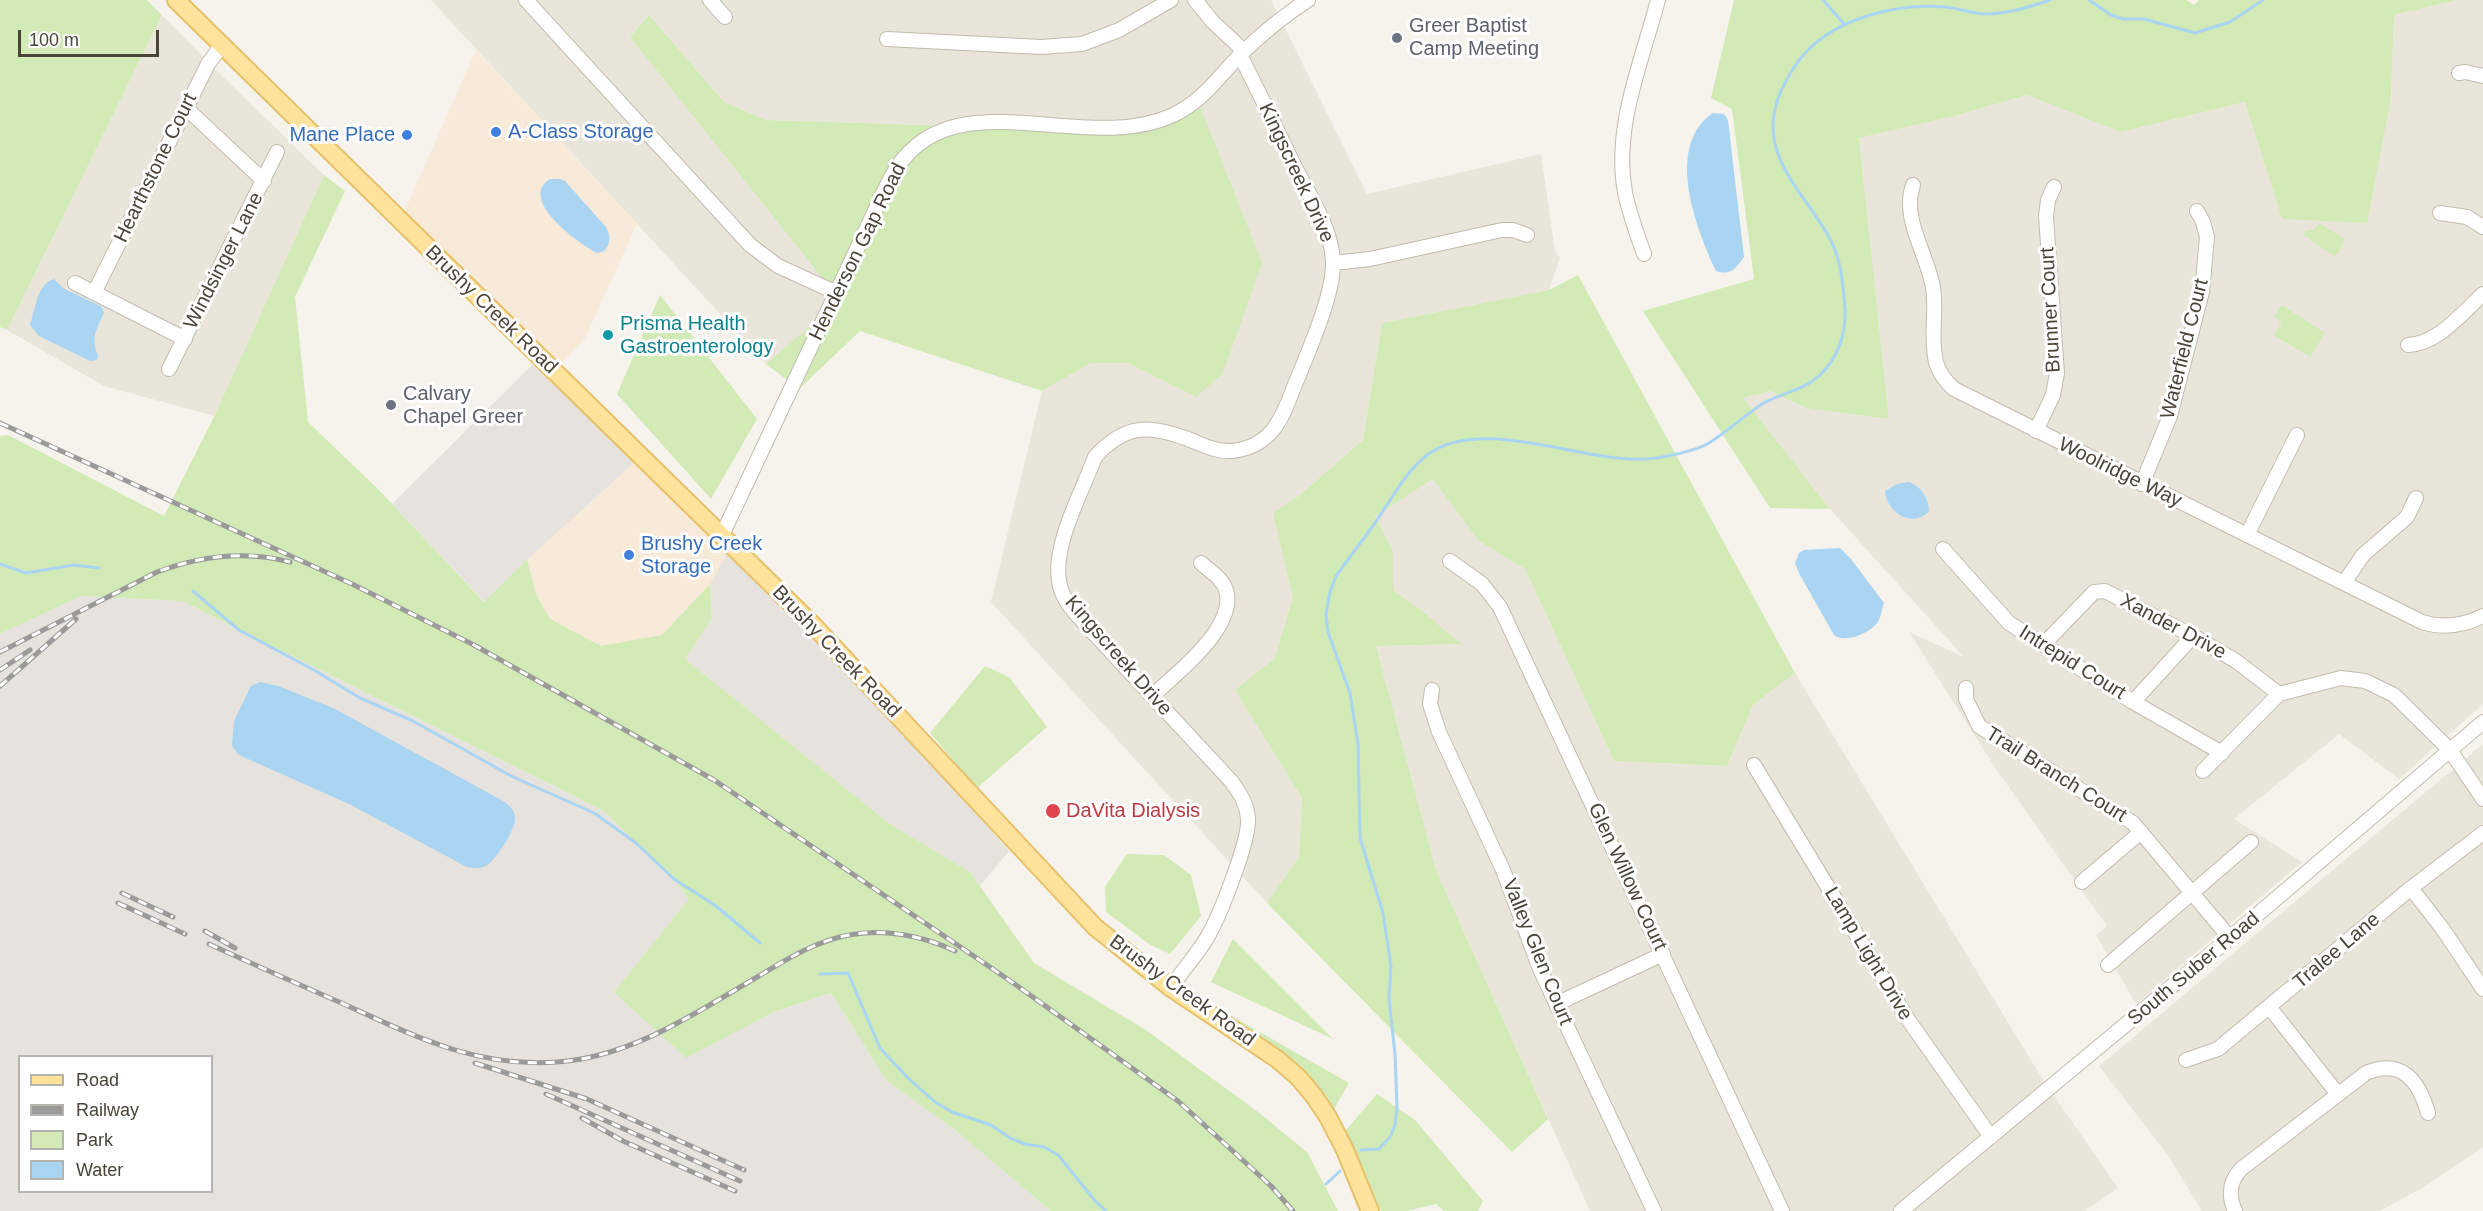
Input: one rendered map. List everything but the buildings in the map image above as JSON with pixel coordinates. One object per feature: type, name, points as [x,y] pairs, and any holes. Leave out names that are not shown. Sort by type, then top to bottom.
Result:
[{"type":"main road","name":"Brushy Creek Road","points":[[176,0],[723,536],[862,676],[1087,920],[1135,962],[1277,1059],[1303,1083],[1328,1118],[1345,1150],[1370,1211]]},
{"type":"street","points":[[526,0],[750,245],[778,266],[837,293]]},
{"type":"street","points":[[710,0],[725,17]]},
{"type":"street","points":[[887,39],[1041,47],[1082,44],[1119,30],[1172,0]]},
{"type":"street","name":"Kingscreek Drive","points":[[1171,988],[1209,935],[1242,853],[1248,835],[1248,817],[1243,797],[1231,781],[1076,614],[1064,598],[1059,581],[1058,562],[1063,540],[1095,457],[1118,436],[1128,431],[1147,428],[1181,436],[1213,449],[1231,451],[1264,440],[1277,426],[1294,389],[1322,311],[1333,263],[1332,249],[1324,227],[1242,53],[1195,0]]},
{"type":"street","name":"Henderson Gap Road","points":[[723,536],[894,171],[908,152],[925,139],[950,128],[972,123],[993,121],[1103,129],[1142,125],[1174,115],[1197,101],[1269,28],[1308,0]]},
{"type":"street","points":[[1644,254],[1625,192],[1622,161],[1625,118],[1658,0]]},
{"type":"street","name":"Hearthstone Court","points":[[94,293],[208,64],[222,45]]},
{"type":"street","points":[[2459,73],[2483,76]]},
{"type":"street","points":[[186,108],[264,181]]},
{"type":"street","name":"Windsinger Lane","points":[[169,369],[277,152]]},
{"type":"street","name":"Woolridge Way","points":[[1913,185],[1909,196],[1910,211],[1933,287],[1935,353],[1938,368],[1949,384],[1962,394],[2430,625],[2455,626],[2483,616]]},
{"type":"street","name":"Brunner Court","points":[[2036,431],[2053,394],[2057,373],[2046,216],[2048,200],[2054,187]]},
{"type":"street","name":"Waterfield Court","points":[[2142,484],[2170,416],[2202,292],[2207,237],[2203,222],[2197,212]]},
{"type":"street","points":[[2440,213],[2467,217],[2483,227]]},
{"type":"street","points":[[1333,263],[1370,259],[1502,230],[1513,230],[1527,235]]},
{"type":"street","points":[[75,283],[185,339]]},
{"type":"street","points":[[2408,345],[2419,344],[2435,336],[2483,294]]},
{"type":"street","points":[[2247,535],[2297,435]]},
{"type":"street","points":[[2344,583],[2363,555],[2407,517],[2416,498]]},
{"type":"street","name":"Intrepid Court","points":[[1943,549],[2009,624],[2133,702],[2222,753]]},
{"type":"street","name":"Glen Willow Court","points":[[1450,561],[1482,584],[1500,607],[1782,1211]]},
{"type":"street","points":[[1152,696],[1216,634],[1227,609],[1227,593],[1220,578],[1201,563]]},
{"type":"street","name":"Xander Drive","points":[[2043,645],[2087,599],[2099,591],[2109,592],[2236,661],[2279,694]]},
{"type":"street","points":[[2133,702],[2193,636]]},
{"type":"street","points":[[2203,771],[2279,694],[2341,678],[2365,681],[2394,695],[2450,750],[2483,800]]},
{"type":"street","name":"Trail Branch Court","points":[[1966,688],[1966,699],[1973,717],[1984,732],[2126,817],[2230,938]]},
{"type":"street","name":"Valley Glen Court","points":[[1432,690],[1430,704],[1439,732],[1520,908],[1540,969],[1654,1211]]},
{"type":"street","name":"South Suber Road","points":[[1901,1211],[2230,938],[2483,722]]},
{"type":"street","name":"Lamp Light Drive","points":[[1754,765],[1907,1018],[1991,1137]]},
{"type":"street","points":[[2082,882],[2141,832]]},
{"type":"street","name":"Tralee Lane","points":[[2186,1060],[2218,1049],[2270,1008],[2411,888],[2483,832]]},
{"type":"street","points":[[2108,965],[2252,842]]},
{"type":"street","points":[[2411,888],[2442,928],[2483,989]]},
{"type":"street","points":[[1556,1004],[1663,954]]},
{"type":"street","points":[[2270,1008],[2337,1093]]},
{"type":"street","points":[[2235,1211],[2230,1196],[2230,1186],[2241,1169],[2337,1093],[2372,1070],[2398,1071],[2411,1077],[2418,1085],[2428,1113]]},
{"type":"shaded area","points":[[431,0],[1271,0],[1367,194],[1541,154],[1555,251],[1560,258],[1549,290],[1382,323],[1363,440],[1300,495],[1274,513],[1293,598],[1275,659],[1235,690],[1302,798],[1299,857],[1267,903],[991,602],[1042,391],[1091,363],[1128,363],[1196,397],[1113,131],[766,120],[724,102],[649,15],[630,37],[841,300],[766,364]]},
{"type":"shaded area","points":[[2457,0],[2483,0],[2483,704],[2399,779],[2339,734],[2234,819],[2302,862],[2136,1004],[2096,935],[2107,926],[1996,769],[1909,632],[1964,657],[1830,509],[1742,398],[1770,391],[1806,408],[1889,419],[1859,138],[1954,116],[2027,95],[2121,132],[2245,102],[2282,218],[2391,97],[2394,15]]},
{"type":"shaded area","points":[[162,15],[324,175],[215,416],[104,386],[7,330]]},
{"type":"shaded area","name":"A-Class Storage","points":[[476,50],[637,224],[585,338],[559,366],[403,215]]},
{"type":"shaded area","points":[[535,362],[637,460],[527,560],[485,602],[392,504]]},
{"type":"shaded area","name":"Brushy Creek Storage","points":[[637,460],[729,551],[710,584],[662,635],[601,646],[550,619],[536,594],[527,560]]},
{"type":"shaded area","points":[[1433,478],[1479,541],[1525,569],[1614,761],[1727,766],[1753,705],[1795,673],[2043,1080],[2118,1188],[2085,1211],[1590,1211],[1436,870],[1376,646],[1460,644],[1420,609],[1393,590],[1393,551],[1375,516]]},
{"type":"shaded area","points":[[729,551],[903,732],[1009,851],[980,886],[970,872],[890,824],[685,659],[712,618],[710,584]]},
{"type":"shaded area","points":[[81,596],[182,601],[604,811],[674,879],[689,899],[615,991],[685,1057],[775,1012],[831,993],[887,1081],[954,1129],[1051,1211],[0,1211],[0,634]]},
{"type":"shaded area","points":[[2483,744],[2483,1147],[2422,1188],[2380,1211],[2202,1211],[2167,1154],[2099,1066]]},
{"type":"green space","points":[[0,0],[147,0],[162,15],[7,330],[0,327]]},
{"type":"green space","points":[[1734,0],[2186,0],[2194,5],[2199,0],[2457,0],[2394,15],[2391,97],[2367,223],[2282,219],[2245,102],[2121,132],[2027,95],[1954,116],[1859,138],[1889,419],[1806,408],[1770,391],[1743,398],[1830,509],[1770,508],[1643,311],[1754,279],[1732,109],[1711,98]]},
{"type":"green space","points":[[649,15],[724,102],[766,120],[1113,131],[1201,109],[1262,263],[1223,373],[1196,397],[1128,363],[1091,363],[1042,391],[860,331],[799,389],[766,364],[840,300],[630,37]]},
{"type":"green space","points":[[324,175],[345,191],[295,297],[308,422],[378,489],[484,602],[527,560],[536,594],[550,619],[601,646],[662,635],[710,584],[712,618],[685,659],[890,824],[970,872],[1034,963],[1146,1030],[1258,1112],[1307,1152],[1338,1211],[1051,1211],[954,1129],[887,1081],[831,993],[774,1012],[686,1058],[614,992],[689,899],[674,879],[604,811],[182,601],[81,596],[0,634],[0,436],[8,435],[164,516],[215,415]]},
{"type":"green space","points":[[2319,223],[2345,239],[2338,254],[2334,256],[2304,235],[2306,230],[2314,230]]},
{"type":"green space","points":[[1578,275],[1795,673],[1753,705],[1727,766],[1614,761],[1525,569],[1479,541],[1433,479],[1375,516],[1393,551],[1393,590],[1420,609],[1461,644],[1376,646],[1436,870],[1548,1119],[1512,1152],[1267,903],[1299,857],[1302,798],[1235,690],[1275,658],[1293,598],[1273,513],[1300,495],[1363,440],[1382,323],[1549,290]]},
{"type":"green space","points":[[660,295],[757,419],[711,499],[617,394]]},
{"type":"green space","points":[[2282,305],[2325,333],[2310,357],[2274,335],[2282,322],[2274,317]]},
{"type":"green space","points":[[985,666],[1009,677],[1047,727],[977,788],[930,733]]},
{"type":"green space","points":[[1127,854],[1164,855],[1191,875],[1201,916],[1170,954],[1149,944],[1106,912],[1105,887]]},
{"type":"green space","points":[[1233,939],[1333,1039],[1211,982]]},
{"type":"green space","points":[[1223,1011],[1349,1083],[1334,1109],[1303,1070]]},
{"type":"green space","points":[[1377,1094],[1415,1120],[1483,1201],[1478,1211],[1444,1211],[1436,1204],[1407,1211],[1381,1211],[1346,1130]]},
{"type":"water","points":[[1713,113],[1724,114],[1728,120],[1744,257],[1736,268],[1729,272],[1716,271],[1700,233],[1689,188],[1687,166],[1690,146],[1698,128]]},
{"type":"water","points":[[550,179],[565,181],[606,227],[610,240],[604,251],[597,253],[577,240],[545,209],[541,198],[542,188]]},
{"type":"water","points":[[54,279],[63,288],[102,307],[104,313],[95,339],[97,360],[90,361],[39,336],[30,325],[40,292],[48,282]]},
{"type":"water","points":[[1909,482],[1921,490],[1929,506],[1929,511],[1915,519],[1901,516],[1886,498],[1885,491],[1897,484]]},
{"type":"water","points":[[1840,548],[1884,603],[1879,620],[1874,626],[1851,638],[1834,635],[1795,563],[1799,553],[1804,550]]},
{"type":"water","points":[[260,682],[278,686],[333,708],[505,802],[513,811],[515,818],[509,836],[500,851],[486,866],[467,867],[349,804],[239,755],[232,746],[234,721],[251,686]]},
{"type":"waterway","points":[[1823,0],[1845,25]]},
{"type":"waterway","points":[[1361,1150],[1379,1149],[1390,1137],[1395,1125],[1397,1108],[1395,1054],[1389,999],[1391,966],[1383,913],[1360,838],[1358,744],[1350,693],[1328,632],[1326,614],[1336,576],[1414,468],[1430,453],[1452,443],[1477,439],[1505,440],[1621,458],[1661,457],[1703,446],[1762,404],[1799,388],[1820,375],[1832,361],[1840,345],[1845,310],[1835,249],[1786,171],[1773,134],[1774,113],[1781,91],[1792,70],[1807,51],[1821,39],[1836,29],[1871,15],[1890,10],[1927,6],[1994,14],[2018,10],[2050,0]]},
{"type":"waterway","points":[[2089,0],[2111,15],[2123,19],[2144,19],[2195,33],[2230,22],[2263,0]]},
{"type":"waterway","points":[[0,564],[26,573],[74,565],[99,568]]},
{"type":"waterway","points":[[193,591],[239,630],[314,670],[360,698],[413,721],[511,776],[594,813],[636,843],[674,879],[716,906],[760,943]]},
{"type":"waterway","points":[[820,974],[848,973],[880,1048],[935,1102],[952,1112],[991,1125],[1010,1138],[1025,1144],[1044,1147],[1058,1155],[1106,1211]]},
{"type":"waterway","points":[[1326,1184],[1340,1171]]},
{"type":"railway","points":[[0,423],[352,584],[474,645],[714,780],[1009,980],[1178,1101],[1271,1186],[1293,1211]]},
{"type":"railway","points":[[0,652],[173,566],[223,556],[256,556],[290,562]]},
{"type":"railway","points":[[0,686],[76,619]]},
{"type":"railway","points":[[0,670],[30,650]]},
{"type":"railway","points":[[122,893],[173,917]]},
{"type":"railway","points":[[118,903],[185,934]]},
{"type":"railway","points":[[205,931],[235,948]]},
{"type":"railway","points":[[209,944],[423,1039],[474,1055],[528,1063],[585,1058],[611,1052],[637,1042],[687,1018],[791,957],[837,938],[862,933],[889,933],[930,941],[955,951]]},
{"type":"railway","points":[[475,1063],[587,1099],[744,1170]]},
{"type":"railway","points":[[546,1094],[740,1181]]},
{"type":"railway","points":[[582,1118],[623,1141],[735,1191]]},
{"type":"place","name":"Greer Baptist Camp Meeting","points":[[1397,38]]},
{"type":"place","name":"A-Class Storage","points":[[496,132]]},
{"type":"place","name":"Mane Place","points":[[407,135]]},
{"type":"place","name":"Prisma Health Gastroenterology","points":[[608,335]]},
{"type":"place","name":"Calvary Chapel Greer","points":[[391,405]]},
{"type":"place","name":"Brushy Creek Storage","points":[[629,555]]},
{"type":"place","name":"DaVita Dialysis","points":[[1053,811]]}]
